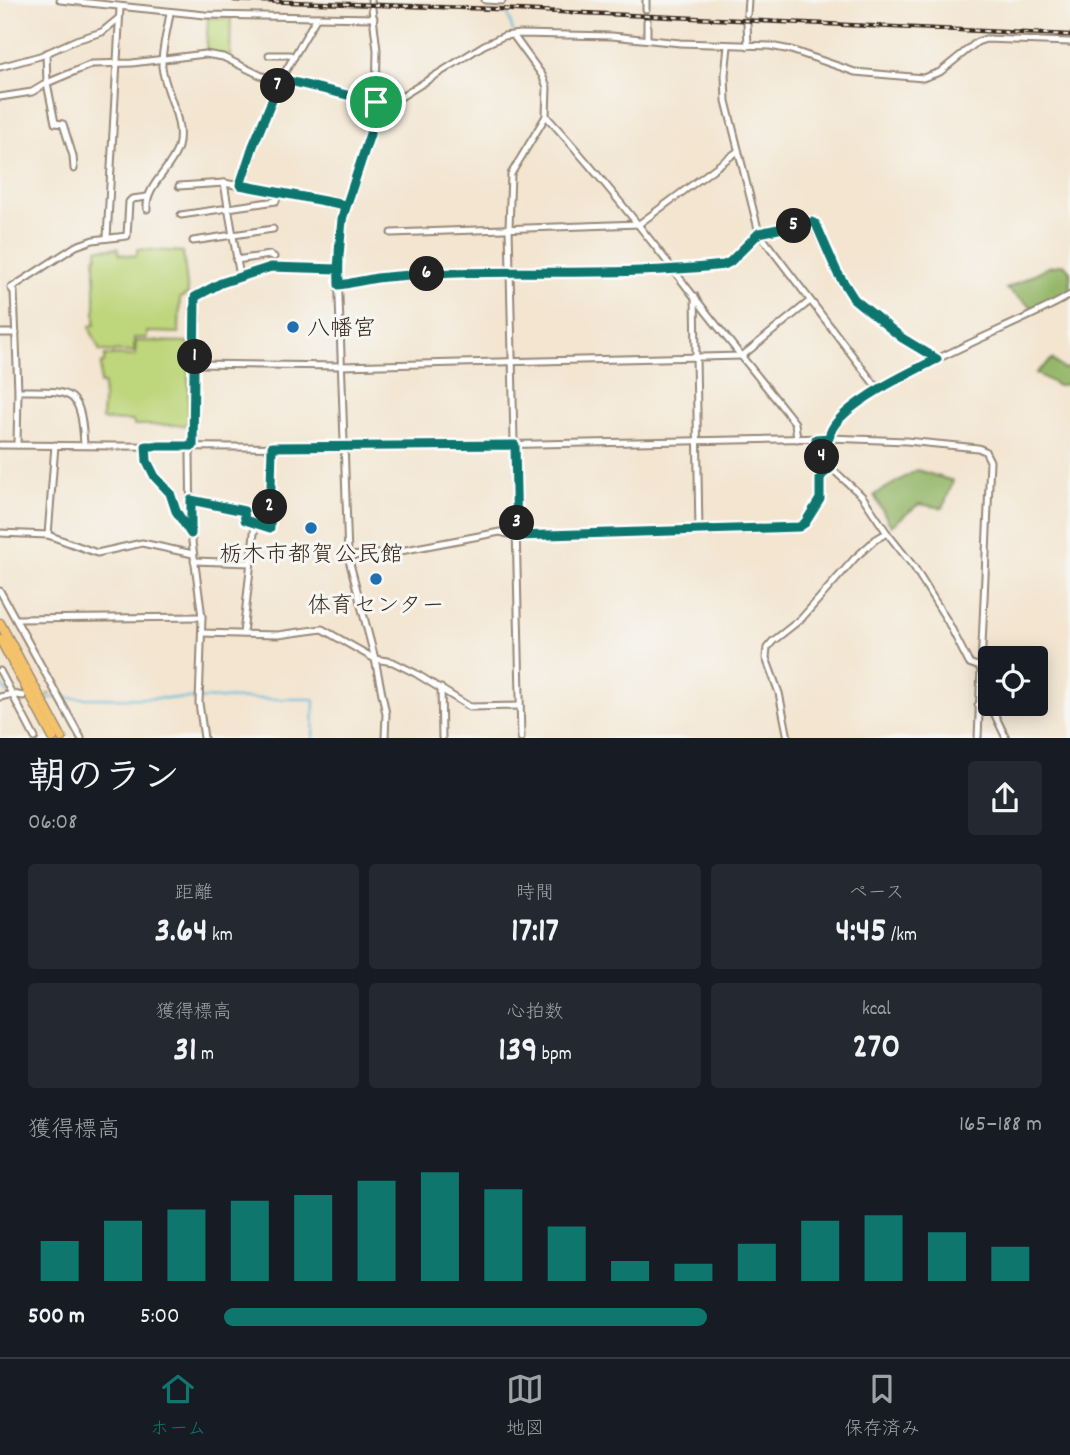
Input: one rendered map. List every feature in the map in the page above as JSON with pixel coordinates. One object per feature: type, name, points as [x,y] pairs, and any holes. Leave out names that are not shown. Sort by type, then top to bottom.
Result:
[{"type":"highway","points":[[0,623],[62,737]]},
{"type":"highway","points":[[0,639],[53,737]]},
{"type":"street","points":[[60,0],[170,12],[374,18]]},
{"type":"street","points":[[371,0],[377,50],[376,102],[370,134],[345,205],[339,233],[338,269],[348,556],[375,659],[386,713],[386,737]]},
{"type":"street","points":[[485,0],[502,1]]},
{"type":"street","points":[[646,0],[646,9]]},
{"type":"street","points":[[747,14],[748,0]]},
{"type":"street","points":[[107,238],[120,8]]},
{"type":"street","points":[[147,209],[147,197],[171,161],[179,143],[176,106],[165,80],[162,59],[170,12]]},
{"type":"street","points":[[0,67],[102,32],[119,18]]},
{"type":"street","points":[[240,185],[281,79],[317,18]]},
{"type":"street","points":[[647,21],[647,39]]},
{"type":"street","points":[[747,23],[748,46]]},
{"type":"street","points":[[513,35],[542,75],[547,87],[546,116],[511,174],[509,228],[521,737]]},
{"type":"street","points":[[0,97],[32,92],[47,83],[102,62],[214,55],[262,76],[386,104],[484,45],[513,35],[611,36],[791,50],[869,75],[923,78],[940,72],[977,42],[986,38],[1070,42]]},
{"type":"street","points":[[728,46],[726,101],[759,233],[878,389]]},
{"type":"street","points":[[46,53],[47,83],[54,120],[55,123],[63,124],[73,156],[74,169]]},
{"type":"street","points":[[269,55],[294,57]]},
{"type":"street","points":[[546,116],[574,144],[639,224],[795,423],[797,439]]},
{"type":"street","points":[[391,233],[639,224],[738,151]]},
{"type":"street","points":[[179,186],[224,183],[345,205]]},
{"type":"street","points":[[224,183],[240,277]]},
{"type":"street","points":[[181,215],[276,201],[278,192]]},
{"type":"street","points":[[18,445],[16,333],[12,288],[76,246],[93,240],[127,236],[129,202],[147,197]]},
{"type":"street","points":[[339,285],[383,277],[673,270],[724,265],[759,233],[812,222],[816,224],[837,272],[854,299],[902,338],[937,359]]},
{"type":"street","points":[[193,241],[273,229]]},
{"type":"street","points":[[236,260],[270,255],[274,257]]},
{"type":"street","points":[[204,737],[199,703],[202,617],[191,534],[190,454],[193,446],[195,297],[221,283],[275,266],[338,269]]},
{"type":"street","points":[[829,438],[834,424],[878,389],[1035,315],[1070,295]]},
{"type":"street","points":[[695,296],[699,532]]},
{"type":"street","points":[[195,364],[342,366],[742,356],[810,301]]},
{"type":"street","points":[[0,333],[16,333]]},
{"type":"street","points":[[18,391],[59,391],[73,399],[81,409],[83,445]]},
{"type":"street","points":[[0,445],[344,448],[829,438],[939,443],[978,448],[987,453],[990,466],[981,646]]},
{"type":"street","points":[[816,439],[817,450],[831,468],[862,496],[945,615],[969,663],[978,666]]},
{"type":"street","points":[[48,535],[55,445]]},
{"type":"street","points":[[146,446],[147,461],[155,477],[170,493],[176,511],[191,534]]},
{"type":"street","points":[[191,500],[244,511],[245,520],[270,528],[272,447]]},
{"type":"street","points":[[348,556],[390,553],[500,532],[517,536],[799,527],[805,523],[820,499],[820,479],[831,468]]},
{"type":"street","points":[[243,634],[255,524]]},
{"type":"street","points":[[0,533],[48,535],[97,553],[142,543],[193,558],[251,563]]},
{"type":"street","points":[[788,737],[779,693],[766,658],[767,648],[801,619],[855,558],[887,533]]},
{"type":"street","points":[[0,591],[81,737]]},
{"type":"street","points":[[16,619],[202,617]]},
{"type":"street","points":[[202,633],[278,635],[322,629],[375,659],[393,662],[470,707],[520,706]]},
{"type":"street","points":[[0,671],[35,737]]},
{"type":"street","points":[[440,688],[442,737]]},
{"type":"street","points":[[0,697],[13,694],[23,696]]},
{"type":"street","points":[[978,716],[978,737]]},
{"type":"street","points":[[996,716],[1006,737]]},
{"type":"green space","points":[[208,18],[231,18],[230,58],[206,52]]},
{"type":"green space","points":[[118,248],[119,254],[136,256],[138,249],[183,252],[188,294],[180,298],[179,333],[147,332],[147,338],[134,338],[134,352],[100,351],[90,329],[90,326],[95,325],[97,249]]},
{"type":"green space","points":[[1064,264],[1070,271],[1070,291],[1067,295],[1033,308],[1006,289],[1048,267]]},
{"type":"green space","points":[[136,341],[189,342],[188,425],[134,425],[133,421],[102,420],[104,384],[100,384],[101,363],[104,363],[105,355],[135,356]]},
{"type":"green space","points":[[1052,359],[1063,369],[1070,368],[1070,383],[1058,386],[1036,373]]},
{"type":"green space","points":[[917,470],[953,481],[943,508],[919,504],[891,526],[874,495]]},
{"type":"waterway","points":[[507,12],[513,31]]},
{"type":"waterway","points":[[0,682],[7,693]]},
{"type":"waterway","points":[[43,698],[55,698]]},
{"type":"waterway","points":[[61,698],[314,699],[313,738]]},
{"type":"tunnel","points":[[38,695],[52,695]]},
{"type":"railway","points":[[234,0],[1070,35]]},
{"type":"place","name":"八幡宮","points":[[293,327]]},
{"type":"place","name":"栃木市都賀公民館","points":[[311,528]]},
{"type":"place","name":"体育センター","points":[[376,579]]},
{"type":"route","points":[[376,102],[281,79],[240,185],[345,205],[339,233],[339,285],[383,277],[433,274],[673,270],[724,265],[759,233],[812,222],[816,224],[837,272],[854,299],[902,338],[937,359],[878,389],[834,424],[829,438],[816,439],[817,450],[831,468],[820,479],[820,499],[805,523],[799,527],[517,536],[515,445],[272,447],[270,528],[245,520],[244,511],[191,500],[191,534],[176,511],[170,493],[155,477],[147,461],[146,446],[193,446],[195,297],[221,283],[275,266],[338,269],[338,250],[339,233],[342,219],[345,205],[370,134],[376,102]]}]
